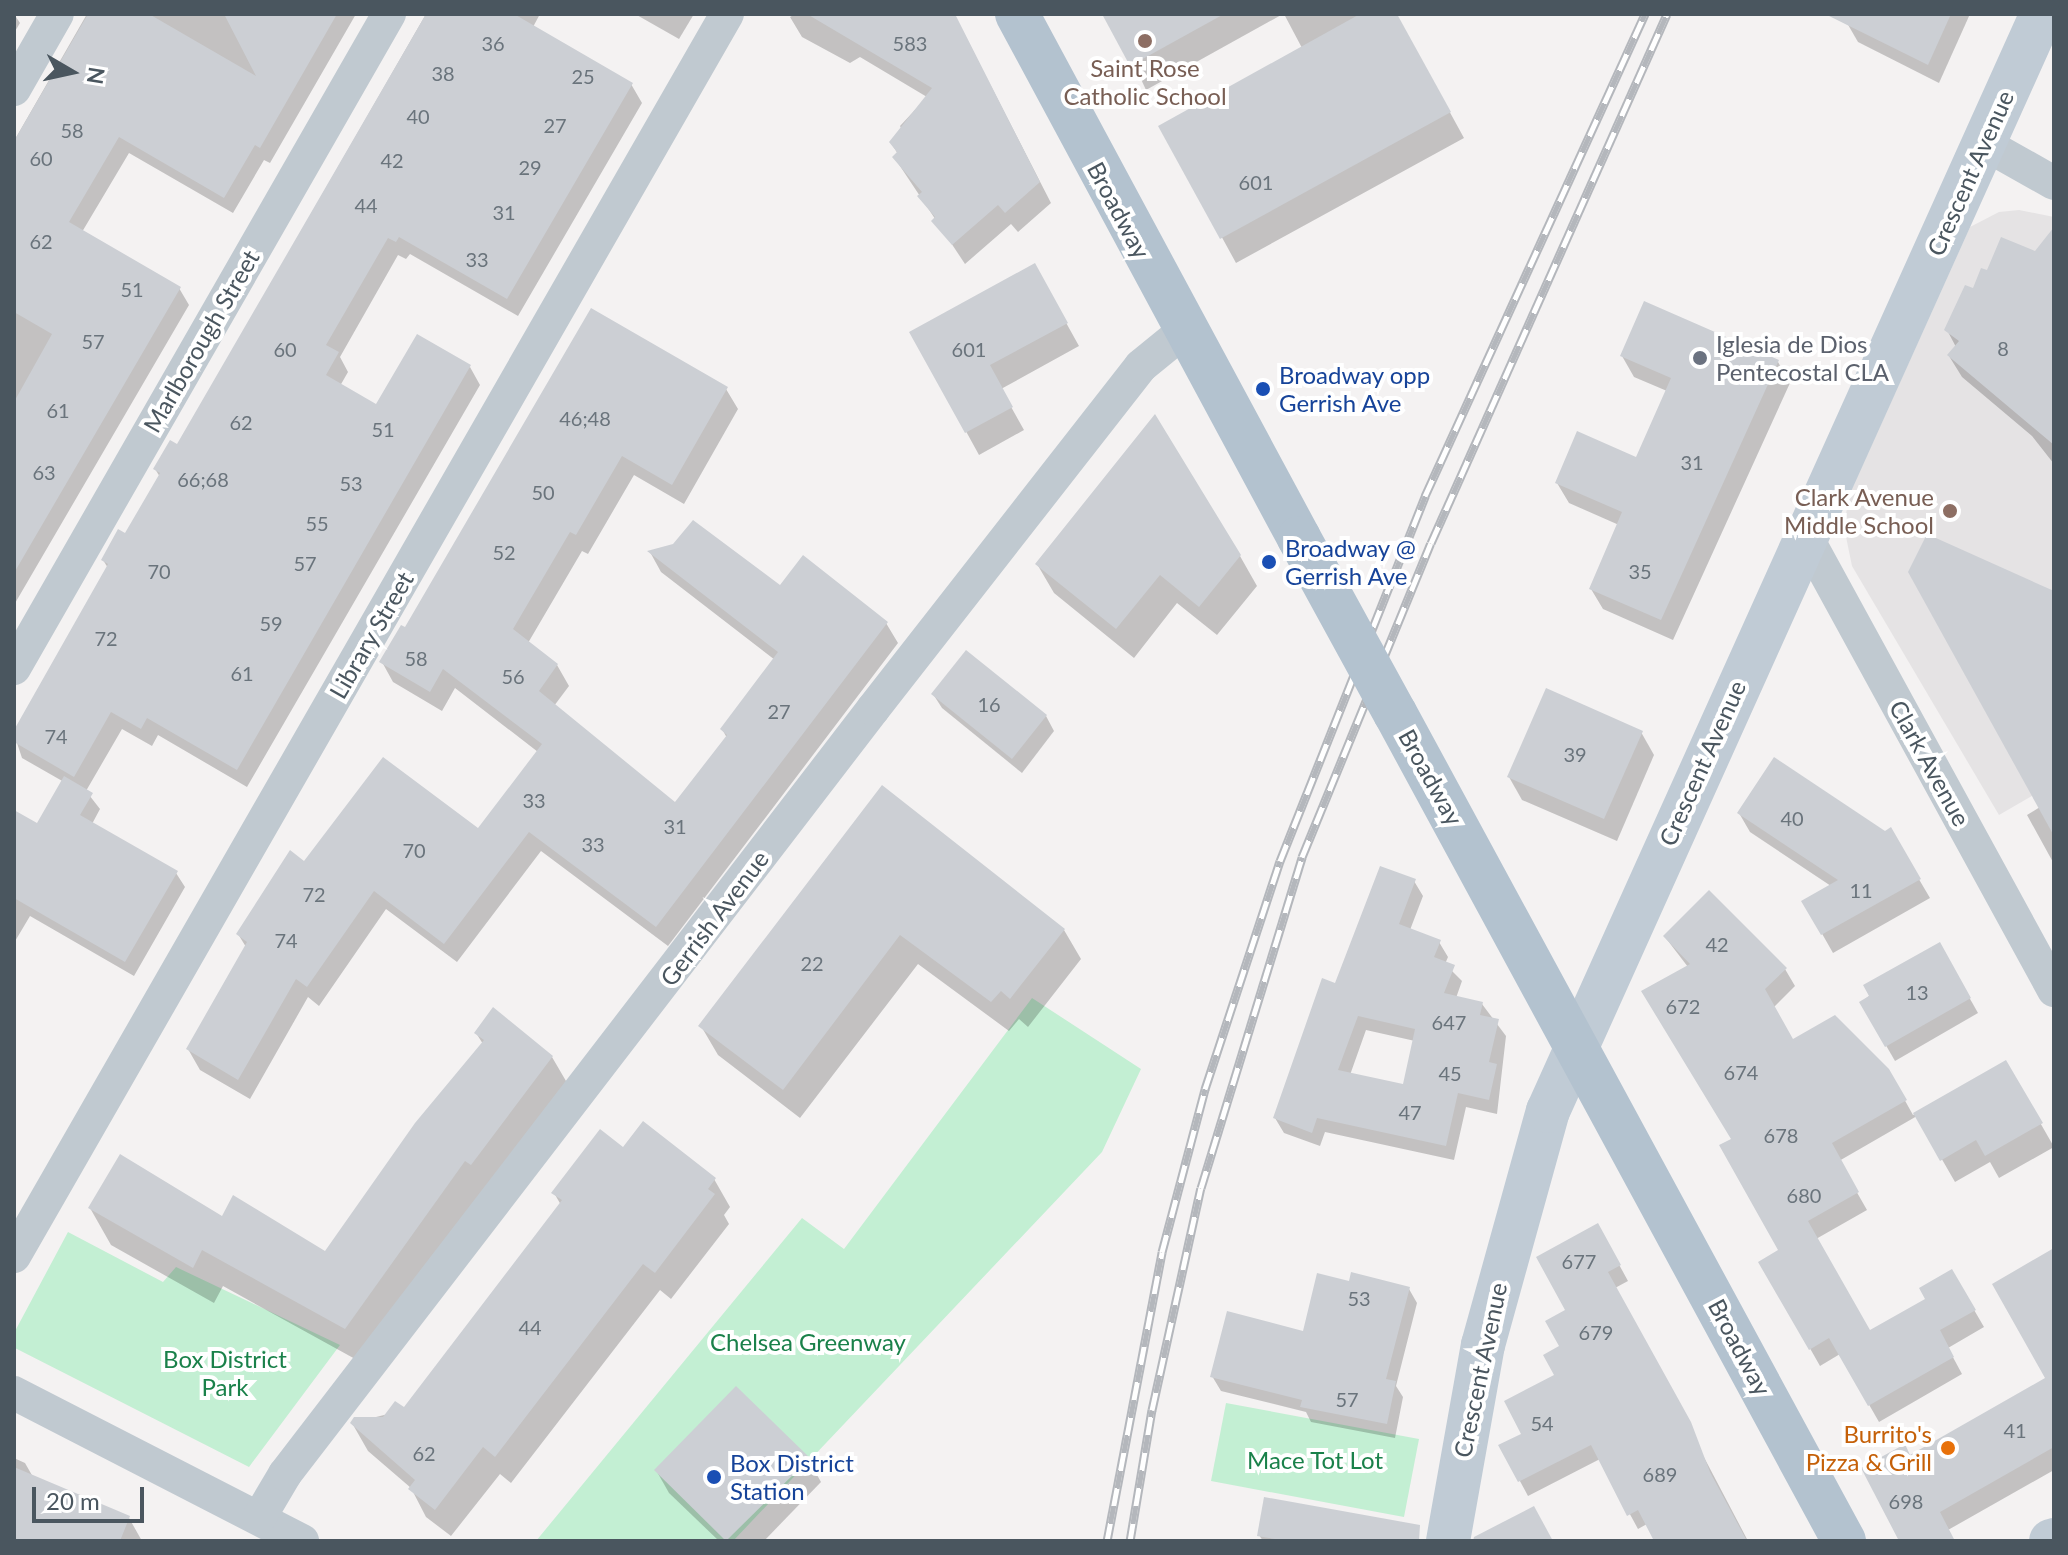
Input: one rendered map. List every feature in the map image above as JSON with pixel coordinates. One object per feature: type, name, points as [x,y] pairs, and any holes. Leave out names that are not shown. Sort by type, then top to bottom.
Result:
[{"type":"main road","name":"Broadway","points":[[1017,14],[1184,331],[1576,1040],[1844,1541]]},
{"type":"street","points":[[14,89],[57,14]]},
{"type":"street","name":"Marlborough Street","points":[[14,668],[389,14]]},
{"type":"street","name":"Library Street","points":[[14,1256],[727,14]]},
{"type":"street","name":"Crescent Avenue","points":[[1448,1541],[1468,1416],[1498,1286],[1548,1111],[1576,1040],[2042,14]]},
{"type":"street","points":[[1983,143],[2054,183]]},
{"type":"street","name":"Gerrish Avenue","points":[[259,1518],[285,1474],[873,709],[1141,366],[1184,331]]},
{"type":"street","name":"Clark Avenue","points":[[1805,535],[2054,990]]},
{"type":"street","points":[[14,1393],[302,1541]]},
{"type":"shaded area","name":"Clark Avenue Middle School","points":[[2019,210],[2054,217],[2054,783],[1999,815],[1852,566],[1844,527],[1849,495],[1970,227],[1999,212]]},
{"type":"green space","name":"Chelsea Greenway","points":[[1032,998],[1141,1069],[1102,1152],[733,1541],[536,1541],[802,1218],[844,1249]]},
{"type":"green space","name":"Box District Park","points":[[68,1232],[163,1282],[176,1267],[340,1345],[249,1467],[15,1348],[14,1333]]},
{"type":"green space","name":"Mace Tot Lot","points":[[1226,1403],[1419,1439],[1404,1517],[1211,1481]]},
{"type":"building","points":[[88,14],[149,14],[256,76],[224,14],[337,14],[260,148],[255,145],[224,198],[119,137],[69,222],[181,287],[14,573],[14,402],[52,334],[14,312],[14,141]]},
{"type":"building","points":[[426,14],[514,14],[633,83],[507,299],[399,237],[396,242],[388,238],[326,345],[339,352],[326,375],[376,404],[417,334],[471,365],[237,770],[147,718],[141,729],[111,712],[74,777],[14,742],[14,730],[108,564],[101,560],[118,529],[125,533],[160,473],[153,469],[170,440],[177,444]]},
{"type":"building","points":[[807,14],[955,14],[1040,182],[1005,213],[998,205],[952,245],[931,221],[935,217],[917,196],[922,192],[892,157],[897,152],[889,142],[932,88]]},
{"type":"building","name":"Saint Rose Catholic School","points":[[1102,14],[1224,14],[1130,66]]},
{"type":"building","points":[[1360,14],[1397,14],[1451,112],[1220,239],[1158,126]]},
{"type":"building","points":[[1825,14],[1951,14],[1928,65]]},
{"type":"building","points":[[2054,227],[2054,445],[1947,355],[1959,341],[1944,330],[1965,285],[1973,288],[1981,268],[1987,270],[2001,237],[2035,251]]},
{"type":"building","points":[[1035,263],[1068,323],[990,365],[1013,407],[965,433],[909,332]]},
{"type":"building","points":[[1644,301],[1779,360],[1661,620],[1589,589],[1622,512],[1555,483],[1577,431],[1636,457],[1671,378],[1620,356]]},
{"type":"building","points":[[591,308],[728,387],[672,485],[622,456],[576,535],[570,532],[513,629],[558,664],[539,691],[675,802],[727,735],[720,729],[778,652],[647,551],[673,544],[693,520],[780,585],[803,555],[888,622],[656,927],[529,832],[444,944],[374,891],[307,987],[296,979],[238,1080],[186,1049],[247,942],[236,934],[290,850],[304,861],[383,757],[478,828],[542,744],[443,669],[430,692],[379,662],[401,625],[405,627]]},
{"type":"building","points":[[1155,414],[1241,555],[1199,607],[1160,575],[1116,629],[1035,564]]},
{"type":"building","points":[[1927,534],[2054,591],[2054,836],[1908,572]]},
{"type":"building","points":[[966,650],[1047,715],[1012,759],[931,694]]},
{"type":"building","points":[[1546,688],[1643,731],[1604,819],[1507,777]]},
{"type":"building","points":[[1774,757],[1885,831],[1891,827],[1921,879],[1821,935],[1801,901],[1838,880],[1737,813]]},
{"type":"building","points":[[64,776],[93,793],[80,815],[178,871],[125,962],[14,898],[14,810],[37,823]]},
{"type":"building","points":[[882,785],[1065,929],[1010,999],[1001,991],[991,1002],[900,935],[783,1090],[698,1026]]},
{"type":"building","points":[[1380,866],[1416,879],[1399,924],[1441,940],[1434,957],[1455,965],[1444,993],[1483,1002],[1480,1015],[1499,1019],[1489,1062],[1497,1064],[1489,1100],[1458,1093],[1446,1146],[1317,1118],[1312,1133],[1273,1118],[1322,978],[1335,983]],"holes":[[[1358,1016],[1415,1029],[1403,1084],[1338,1070]]]},
{"type":"building","points":[[1709,890],[1787,968],[1765,989],[1793,1039],[1835,1015],[1889,1069],[1907,1100],[1832,1143],[1859,1192],[1808,1221],[1870,1330],[1925,1299],[1919,1288],[1952,1269],[1976,1310],[1940,1330],[1954,1357],[1868,1406],[1829,1338],[1809,1350],[1758,1262],[1778,1250],[1719,1145],[1731,1139],[1641,991],[1690,964],[1663,936]]},
{"type":"building","points":[[1940,942],[1971,998],[1885,1047],[1859,1002],[1869,996],[1863,985]]},
{"type":"building","points":[[493,1007],[553,1056],[471,1165],[465,1161],[345,1329],[202,1250],[193,1268],[88,1208],[120,1154],[222,1216],[233,1195],[325,1251],[415,1123],[484,1040],[474,1033]]},
{"type":"building","points":[[2006,1060],[2043,1123],[1985,1156],[1976,1140],[1940,1161],[1913,1113]]},
{"type":"building","points":[[643,1121],[716,1178],[708,1189],[715,1194],[655,1273],[643,1264],[495,1457],[483,1447],[435,1510],[408,1489],[415,1480],[350,1423],[354,1417],[383,1417],[395,1401],[404,1407],[562,1200],[551,1193],[600,1129],[623,1147]]},
{"type":"building","points":[[1598,1223],[1621,1265],[1608,1272],[1691,1422],[1710,1472],[1747,1541],[1654,1541],[1638,1510],[1627,1516],[1591,1445],[1518,1482],[1498,1445],[1521,1434],[1504,1401],[1554,1375],[1543,1355],[1559,1346],[1545,1321],[1565,1310],[1536,1257]]},
{"type":"building","points":[[2054,1248],[2054,1447],[1940,1512],[1955,1541],[1899,1541],[1861,1468],[1905,1444],[1910,1455],[2045,1378],[1992,1284]]},
{"type":"building","points":[[1351,1272],[1410,1287],[1386,1379],[1396,1381],[1387,1424],[1300,1407],[1302,1400],[1210,1377],[1227,1311],[1303,1331],[1317,1273],[1349,1281]]},
{"type":"building","points":[[736,1386],[810,1458],[726,1541],[654,1470]]},
{"type":"building","points":[[14,1467],[130,1516],[120,1541],[14,1541]]},
{"type":"building","points":[[1264,1497],[1420,1525],[1419,1541],[1287,1541],[1257,1536]]},
{"type":"building","points":[[1534,1506],[1553,1541],[1473,1541],[1474,1537]]},
{"type":"railway","points":[[1107,1541],[1162,1252],[1205,1089],[1280,861],[1425,496],[1645,14]]},
{"type":"railway","points":[[1130,1541],[1152,1410],[1201,1188],[1302,857],[1431,543],[1667,14]]},
{"type":"place","name":"Saint Rose Catholic School","points":[[1145,41]]},
{"type":"place","name":"Iglesia de Dios Pentecostal CLA","points":[[1700,358]]},
{"type":"place","name":"Broadway opp Gerrish Ave","points":[[1263,389]]},
{"type":"place","name":"Clark Avenue Middle School","points":[[1950,511]]},
{"type":"place","name":"Broadway @ Gerrish Ave","points":[[1269,562]]},
{"type":"place","name":"Burrito's Pizza & Grill","points":[[1948,1448]]},
{"type":"place","name":"Box District Station","points":[[714,1477]]}]
